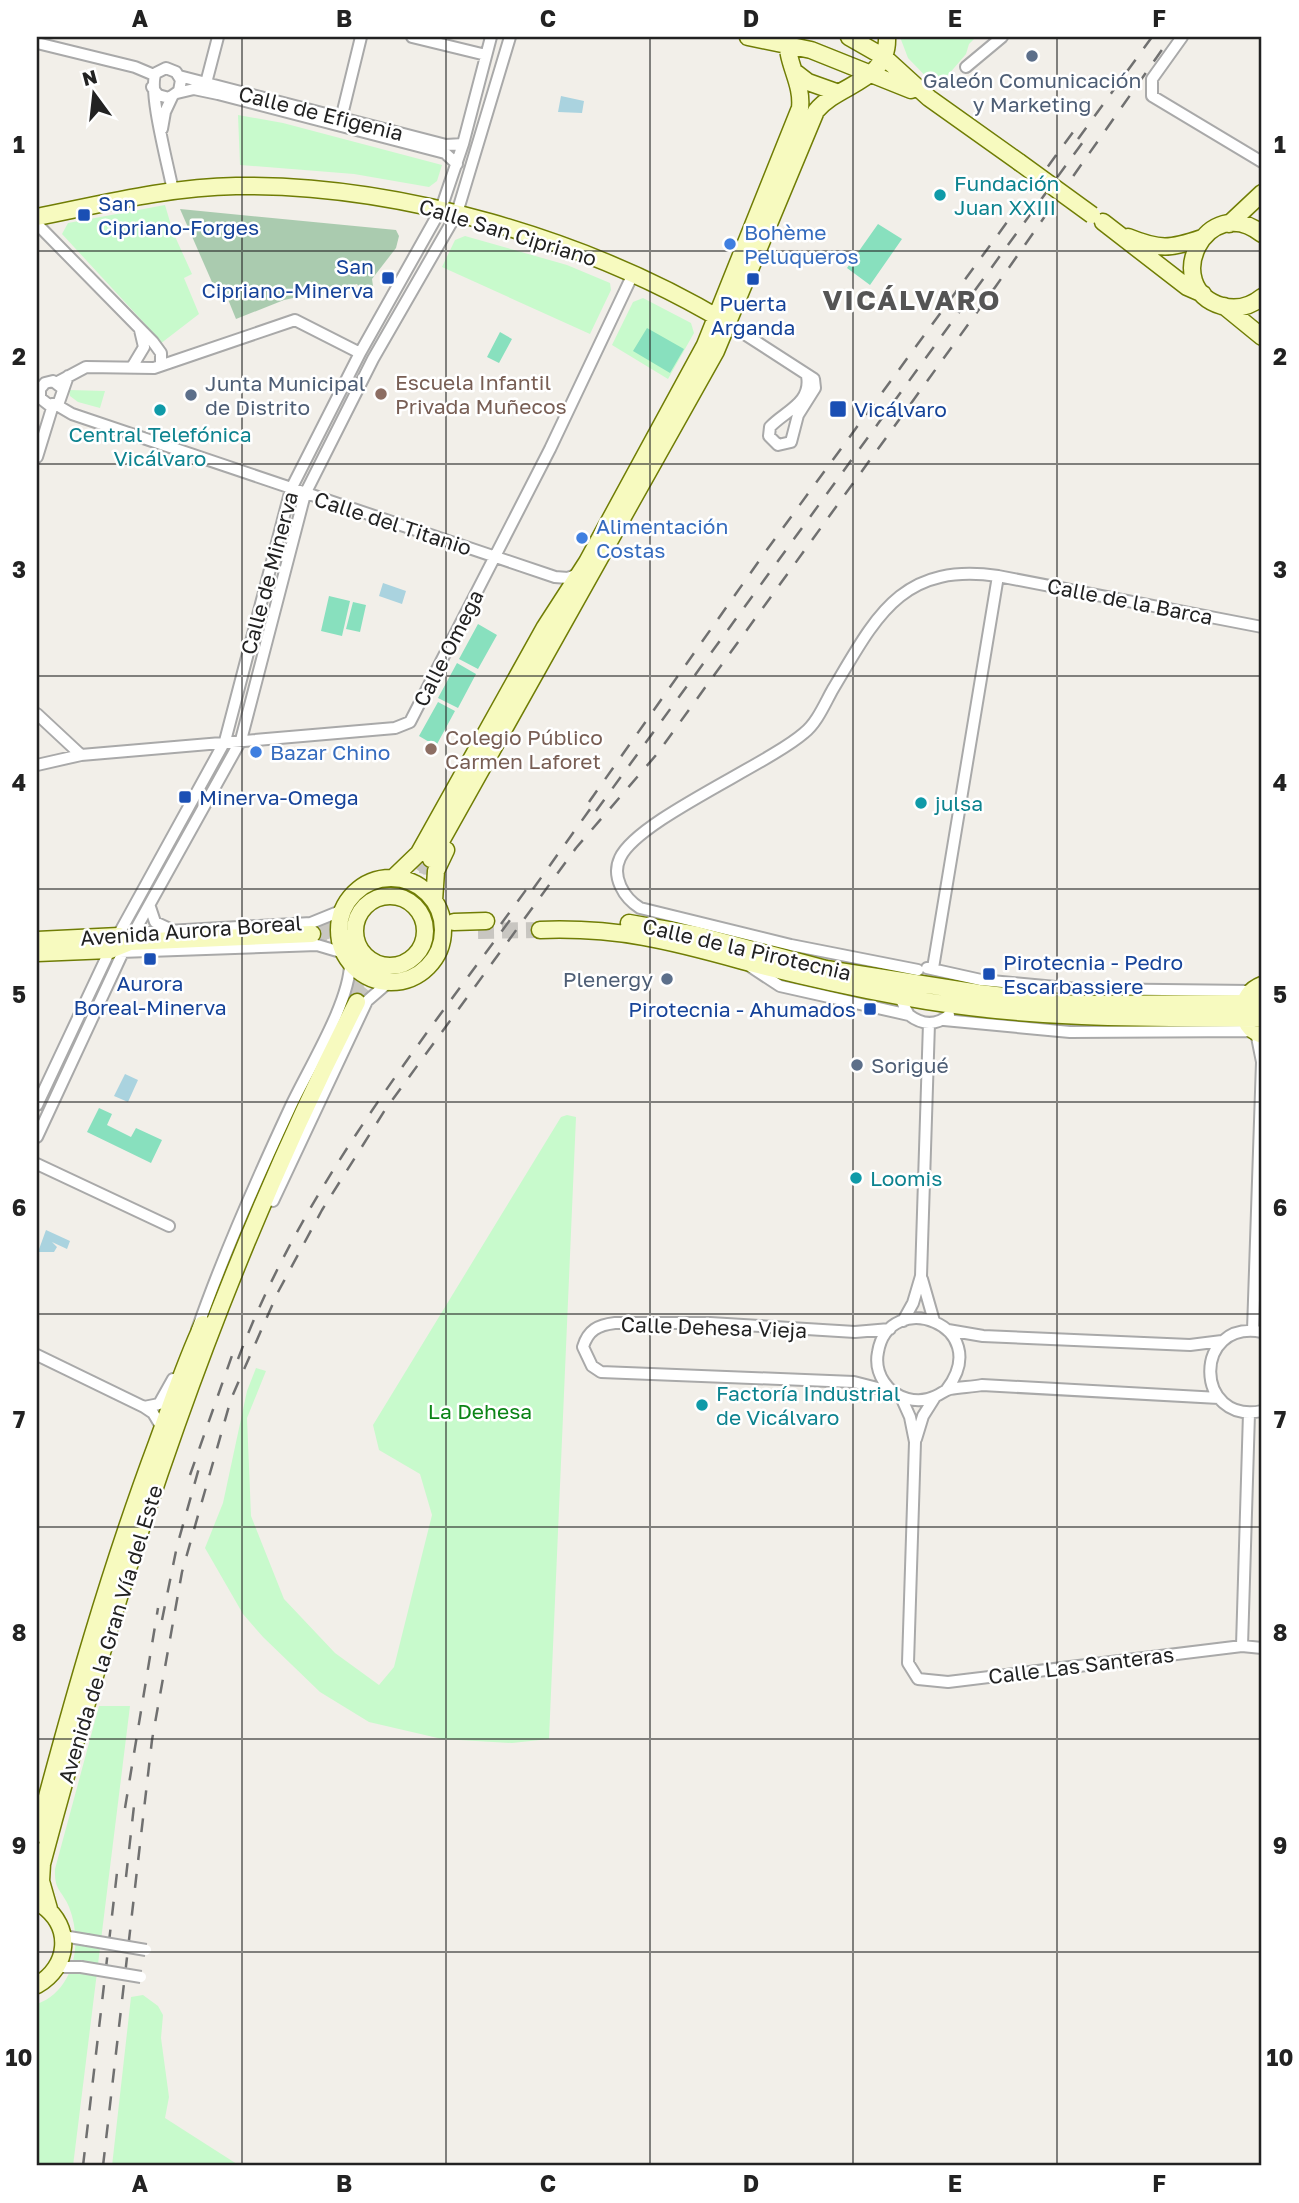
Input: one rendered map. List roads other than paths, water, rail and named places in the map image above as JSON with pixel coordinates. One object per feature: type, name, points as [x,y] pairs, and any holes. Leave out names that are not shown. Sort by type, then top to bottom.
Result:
[{"type":"main road","points":[[748,37],[788,41],[875,73],[929,98]]},
{"type":"main road","points":[[849,37],[884,57],[929,98],[1098,218],[1187,287],[1224,306],[1262,337]]},
{"type":"main road","points":[[557,609],[529,672],[430,858],[560,634],[723,321],[809,125],[824,102],[836,92],[875,73],[884,57],[887,37]]},
{"type":"main road","points":[[397,887],[581,572],[723,321],[800,108],[801,89],[794,72],[788,41]]},
{"type":"main road","points":[[794,72],[815,86],[836,92]]},
{"type":"main road","name":"Calle San Cipriano","points":[[37,217],[173,191],[234,186],[288,187],[449,211],[634,274],[723,321]]},
{"type":"main road","points":[[1098,218],[1155,248],[1173,248],[1202,238],[1214,229],[1228,224],[1262,193]]},
{"type":"main road","points":[[1228,224],[1246,225],[1262,234]]},
{"type":"main road","points":[[1202,238],[1194,251],[1192,266],[1195,281],[1203,294]]},
{"type":"main road","points":[[1224,306],[1244,306],[1262,297]]},
{"type":"main road","points":[[387,973],[411,959],[427,918],[438,865],[537,688],[560,634]]},
{"type":"main road","points":[[415,884],[427,918],[442,926],[442,940],[435,957],[413,977],[387,973],[374,962],[355,954],[339,932],[349,918],[349,898],[364,885],[397,887],[415,884]]},
{"type":"main road","name":"Calle de la Pirotecnia","points":[[903,990],[657,926],[590,920],[543,925],[654,937],[743,961],[903,990],[954,990],[1074,1004],[1255,1013]]},
{"type":"main road","points":[[455,927],[482,926]]},
{"type":"main road","points":[[124,942],[312,934]]},
{"type":"main road","name":"Avenida Aurora Boreal","points":[[37,940],[124,942]]},
{"type":"main road","name":"Avenida Aurora Boreal","points":[[37,953],[124,942]]},
{"type":"main road","name":"Avenida de la Gran Vía del Este","points":[[37,1834],[73,1699],[137,1495],[162,1428],[354,1001]]},
{"type":"main road","name":"Avenida de la Gran Vía del Este","points":[[63,1936],[43,1906],[42,1864],[122,1586],[193,1354]]},
{"type":"main road","points":[[37,1986],[57,1967],[63,1952],[63,1936]]},
{"type":"street","points":[[206,83],[218,37]]},
{"type":"street","points":[[341,121],[361,37]]},
{"type":"street","points":[[412,37],[486,55]]},
{"type":"street","name":"Calle de Minerva","points":[[37,1105],[124,942],[225,741],[291,489],[360,353],[449,211],[457,164],[491,37]]},
{"type":"street","name":"Calle de Minerva","points":[[37,1137],[124,942],[150,907],[241,740],[305,494],[316,467],[449,211],[510,37]]},
{"type":"street","points":[[965,67],[1002,37]]},
{"type":"street","points":[[1182,37],[1152,79],[1152,96],[1262,162]]},
{"type":"street","points":[[37,43],[135,67],[153,81],[160,97],[175,95]]},
{"type":"street","points":[[153,81],[169,68],[180,76],[181,84],[165,112],[162,131]]},
{"type":"street","name":"Calle de Efigenia","points":[[180,76],[401,137],[446,153],[457,164]]},
{"type":"street","points":[[153,81],[173,191]]},
{"type":"street","name":"Calle de Efigenia","points":[[175,95],[204,90],[341,121]]},
{"type":"street","name":"Calle de Efigenia","points":[[401,137],[446,145],[463,144]]},
{"type":"street","points":[[37,224],[159,350],[161,365]]},
{"type":"street","name":"Calle Omega","points":[[37,765],[81,755],[395,728],[410,722],[634,274]]},
{"type":"street","points":[[142,361],[151,368],[295,320],[360,353]]},
{"type":"street","points":[[723,321],[814,379],[815,388],[798,415],[791,442],[778,445],[769,436],[770,427],[801,400],[807,390],[807,376]]},
{"type":"street","points":[[140,330],[144,347],[142,361]]},
{"type":"street","points":[[37,457],[57,396],[68,376],[86,367],[132,367],[142,361]]},
{"type":"street","points":[[45,383],[57,396],[38,394],[45,383]]},
{"type":"street","name":"Calle del Titanio","points":[[57,396],[72,414],[305,494],[555,577],[568,578],[581,572]]},
{"type":"street","name":"Calle de la Barca","points":[[659,913],[640,908],[624,893],[617,871],[620,858],[629,846],[666,817],[807,732],[871,626],[887,605],[909,589],[949,575],[998,576],[1262,627]]},
{"type":"street","points":[[933,968],[998,576]]},
{"type":"street","points":[[555,577],[560,591],[557,609]]},
{"type":"street","points":[[37,714],[81,755]]},
{"type":"street","points":[[37,728],[49,725]]},
{"type":"street","points":[[150,907],[155,922],[164,928],[180,931]]},
{"type":"street","name":"Calle de la Pirotecnia","points":[[659,913],[791,945],[918,970],[933,968],[954,990]]},
{"type":"street","name":"Avenida Aurora Boreal","points":[[124,942],[180,931],[349,918]]},
{"type":"street","name":"Avenida Aurora Boreal","points":[[124,942],[317,945],[355,954]]},
{"type":"street","name":"Avenida de la Gran Vía del Este","points":[[193,1354],[212,1287],[288,1112],[346,991],[355,954]]},
{"type":"street","name":"Calle de la Pirotecnia","points":[[743,961],[780,986],[909,1015],[929,1023]]},
{"type":"street","points":[[909,1015],[903,990],[918,970]]},
{"type":"street","name":"Avenida de la Gran Vía del Este","points":[[193,1354],[349,1037],[387,973]]},
{"type":"street","points":[[944,1020],[954,990]]},
{"type":"street","points":[[903,1321],[913,1303],[921,1276],[929,1023],[944,1020],[1070,1032],[1255,1013],[1262,1061],[1258,1331],[1242,1331],[1222,1341],[1190,1345],[983,1336],[948,1330],[924,1318],[903,1321],[890,1329],[879,1346],[877,1356],[880,1376],[897,1395],[910,1417],[915,1442]]},
{"type":"street","points":[[37,1164],[169,1226]]},
{"type":"street","points":[[921,1276],[934,1321]]},
{"type":"street","name":"Calle Dehesa Vieja","points":[[890,1329],[855,1332],[710,1323],[615,1323],[590,1331],[583,1347],[592,1366],[601,1372],[854,1381],[897,1395]]},
{"type":"street","points":[[947,1389],[959,1366],[959,1353],[948,1330]]},
{"type":"street","points":[[1222,1341],[1210,1363],[1213,1388],[1228,1406],[1249,1413],[1262,1411]]},
{"type":"street","points":[[144,1407],[159,1404],[169,1389],[183,1354],[193,1354]]},
{"type":"street","points":[[37,1355],[144,1407],[153,1413],[162,1428]]},
{"type":"street","points":[[897,1395],[924,1400],[947,1389],[982,1385],[1219,1398]]},
{"type":"street","points":[[915,1442],[923,1416],[935,1397]]},
{"type":"street","points":[[1241,1646],[1249,1413]]},
{"type":"street","name":"Calle Las Santeras","points":[[915,1442],[908,1663],[918,1679],[948,1682],[1241,1646],[1262,1648]]},
{"type":"street","points":[[63,1936],[146,1950]]},
{"type":"street","points":[[57,1967],[81,1967],[141,1977]]},
{"type":"water","points":[[561,96],[584,101],[582,113],[558,112]]},
{"type":"water","points":[[383,583],[406,591],[402,604],[379,596]]},
{"type":"water","points":[[125,1074],[138,1080],[128,1102],[114,1096]]},
{"type":"water","points":[[46,1230],[70,1241],[67,1249],[52,1242],[57,1247],[54,1252],[38,1252]]},
{"type":"tunnel","points":[[403,889],[428,857]]},
{"type":"tunnel","points":[[420,898],[430,863]]},
{"type":"tunnel","points":[[435,922],[454,922]]},
{"type":"tunnel","points":[[320,933],[348,925]]},
{"type":"tunnel","points":[[478,931],[540,930]]},
{"type":"tunnel","points":[[435,935],[455,932]]},
{"type":"tunnel","points":[[312,934],[350,944]]},
{"type":"tunnel","points":[[353,996],[362,962]]},
{"type":"tunnel","points":[[357,1002],[382,971]]},
{"type":"railway","points":[[1078,139],[1152,37]]},
{"type":"railway","points":[[103,2166],[152,1740],[182,1572],[231,1399],[278,1292],[322,1210],[385,1110],[576,848],[657,754],[996,286],[1171,37]]},
{"type":"railway","points":[[589,802],[766,551],[1079,124]]},
{"type":"railway","points":[[596,811],[1088,135]]},
{"type":"railway","points":[[533,889],[598,798]]},
{"type":"railway","points":[[501,924],[534,879]]},
{"type":"railway","points":[[238,1359],[263,1299],[324,1185],[395,1077],[510,920]]},
{"type":"railway","points":[[190,1475],[235,1347]]},
{"type":"railway","points":[[162,1620],[177,1546],[199,1468]]},
{"type":"railway","points":[[125,1808],[158,1608]]},
{"type":"railway","points":[[126,1877],[135,1797]]},
{"type":"railway","points":[[83,2166],[118,1864]]},
{"type":"place","name":"Galeón Comunicación y Marketing","points":[[1032,56]]},
{"type":"place","name":"Fundación Juan XXIII","points":[[940,195]]},
{"type":"place","name":"San Cipriano-Forges","points":[[84,215]]},
{"type":"place","name":"Bohème Peluqueros","points":[[730,244]]},
{"type":"place","name":"San Cipriano-Minerva","points":[[388,278]]},
{"type":"place","name":"Puerta Arganda","points":[[753,279]]},
{"type":"place","name":"Escuela Infantil Privada Muñecos","points":[[381,394]]},
{"type":"place","name":"Junta Municipal de Distrito","points":[[191,395]]},
{"type":"place","name":"Vicálvaro","points":[[838,409]]},
{"type":"place","name":"Central Telefónica Vicálvaro","points":[[160,410]]},
{"type":"place","name":"Alimentación Costas","points":[[582,538]]},
{"type":"place","name":"Colegio Público Carmen Laforet","points":[[431,749]]},
{"type":"place","name":"Bazar Chino","points":[[256,752]]},
{"type":"place","name":"Minerva-Omega","points":[[185,797]]},
{"type":"place","name":"julsa","points":[[921,803]]},
{"type":"place","name":"Aurora Boreal-Minerva","points":[[150,959]]},
{"type":"place","name":"Pirotecnia - Pedro Escarbassiere","points":[[989,974]]},
{"type":"place","name":"Plenergy","points":[[667,979]]},
{"type":"place","name":"Pirotecnia - Ahumados","points":[[870,1009]]},
{"type":"place","name":"Sorigué","points":[[857,1065]]},
{"type":"place","name":"Loomis","points":[[856,1178]]},
{"type":"place","name":"Factoría Industrial de Vicálvaro","points":[[702,1405]]},
{"type":"district","name":"VICÁLVARO","points":[[912,299]]},
{"type":"park label","name":"La Dehesa","points":[[480,1411]]}]
